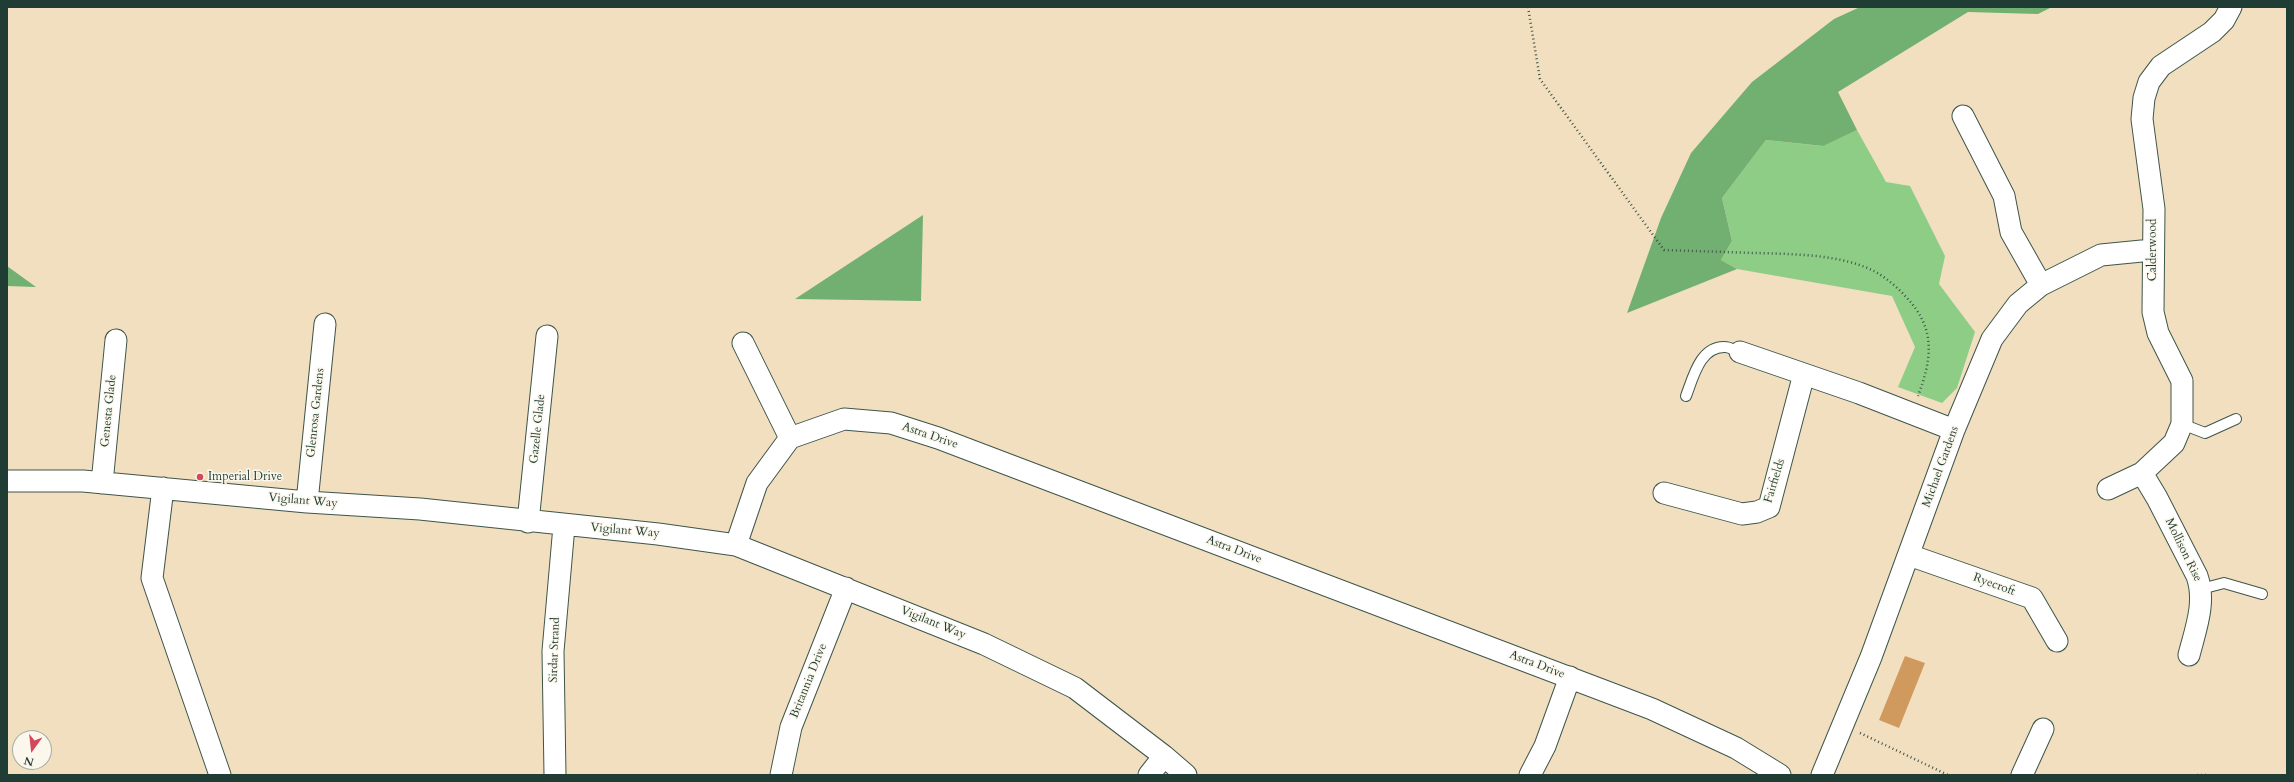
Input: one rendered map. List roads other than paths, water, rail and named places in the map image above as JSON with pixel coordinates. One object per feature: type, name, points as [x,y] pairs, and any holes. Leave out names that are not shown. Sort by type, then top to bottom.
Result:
[{"type":"street","name":"Calderwood","points":[[2108,489],[2142,473],[2174,443],[2182,424],[2182,381],[2158,333],[2153,312],[2152,250],[2154,209],[2141,116],[2145,94],[2151,80],[2161,66],[2212,32],[2224,20],[2231,7]]},
{"type":"street","points":[[1963,116],[2004,196],[2010,232],[2041,285]]},
{"type":"street","name":"Michael Gardens","points":[[1822,775],[1871,657],[1954,430],[1992,339],[2018,304],[2041,285],[2101,255],[2152,250]]},
{"type":"street","name":"Glenrosa Gardens","points":[[307,502],[325,324]]},
{"type":"street","name":"Gazelle Glade","points":[[528,522],[547,336]]},
{"type":"street","name":"Genesta Glade","points":[[102,483],[116,340]]},
{"type":"street","points":[[736,545],[757,483],[790,438],[743,343]]},
{"type":"street","points":[[1740,352],[1804,374],[1954,430]]},
{"type":"street","name":"Fairfields","points":[[1664,493],[1742,514],[1757,512],[1769,507],[1804,374]]},
{"type":"street","name":"Astra Drive","points":[[790,438],[844,420],[890,423],[945,441],[1652,709],[1736,748],[1780,775]]},
{"type":"street","name":"Mollison Rise","points":[[2142,473],[2157,498],[2197,576],[2201,589],[2200,607],[2190,655]]},
{"type":"street","name":"Vigilant Way","points":[[7,481],[83,481],[307,502],[420,509],[564,526],[658,534],[736,545],[984,644],[1075,688],[1164,756],[1186,775]]},
{"type":"street","points":[[163,488],[152,578],[220,775]]},
{"type":"street","name":"Sirdar Strand","points":[[555,775],[553,651],[564,526]]},
{"type":"street","name":"Ryecroft","points":[[1909,554],[2032,598],[2057,641]]},
{"type":"street","name":"Britannia Drive","points":[[781,775],[791,727],[846,588]]},
{"type":"street","points":[[1530,775],[1545,746],[1570,677]]},
{"type":"street","points":[[2022,775],[2043,729]]},
{"type":"street","points":[[1149,775],[1164,756]]},
{"type":"lane","points":[[1686,396],[1699,362],[1712,350],[1725,347],[1740,352]]},
{"type":"lane","points":[[2182,424],[2205,433],[2236,419]]},
{"type":"lane","points":[[2201,589],[2224,583],[2262,594]]},
{"type":"place","name":"Imperial Drive","points":[[200,477]]}]
